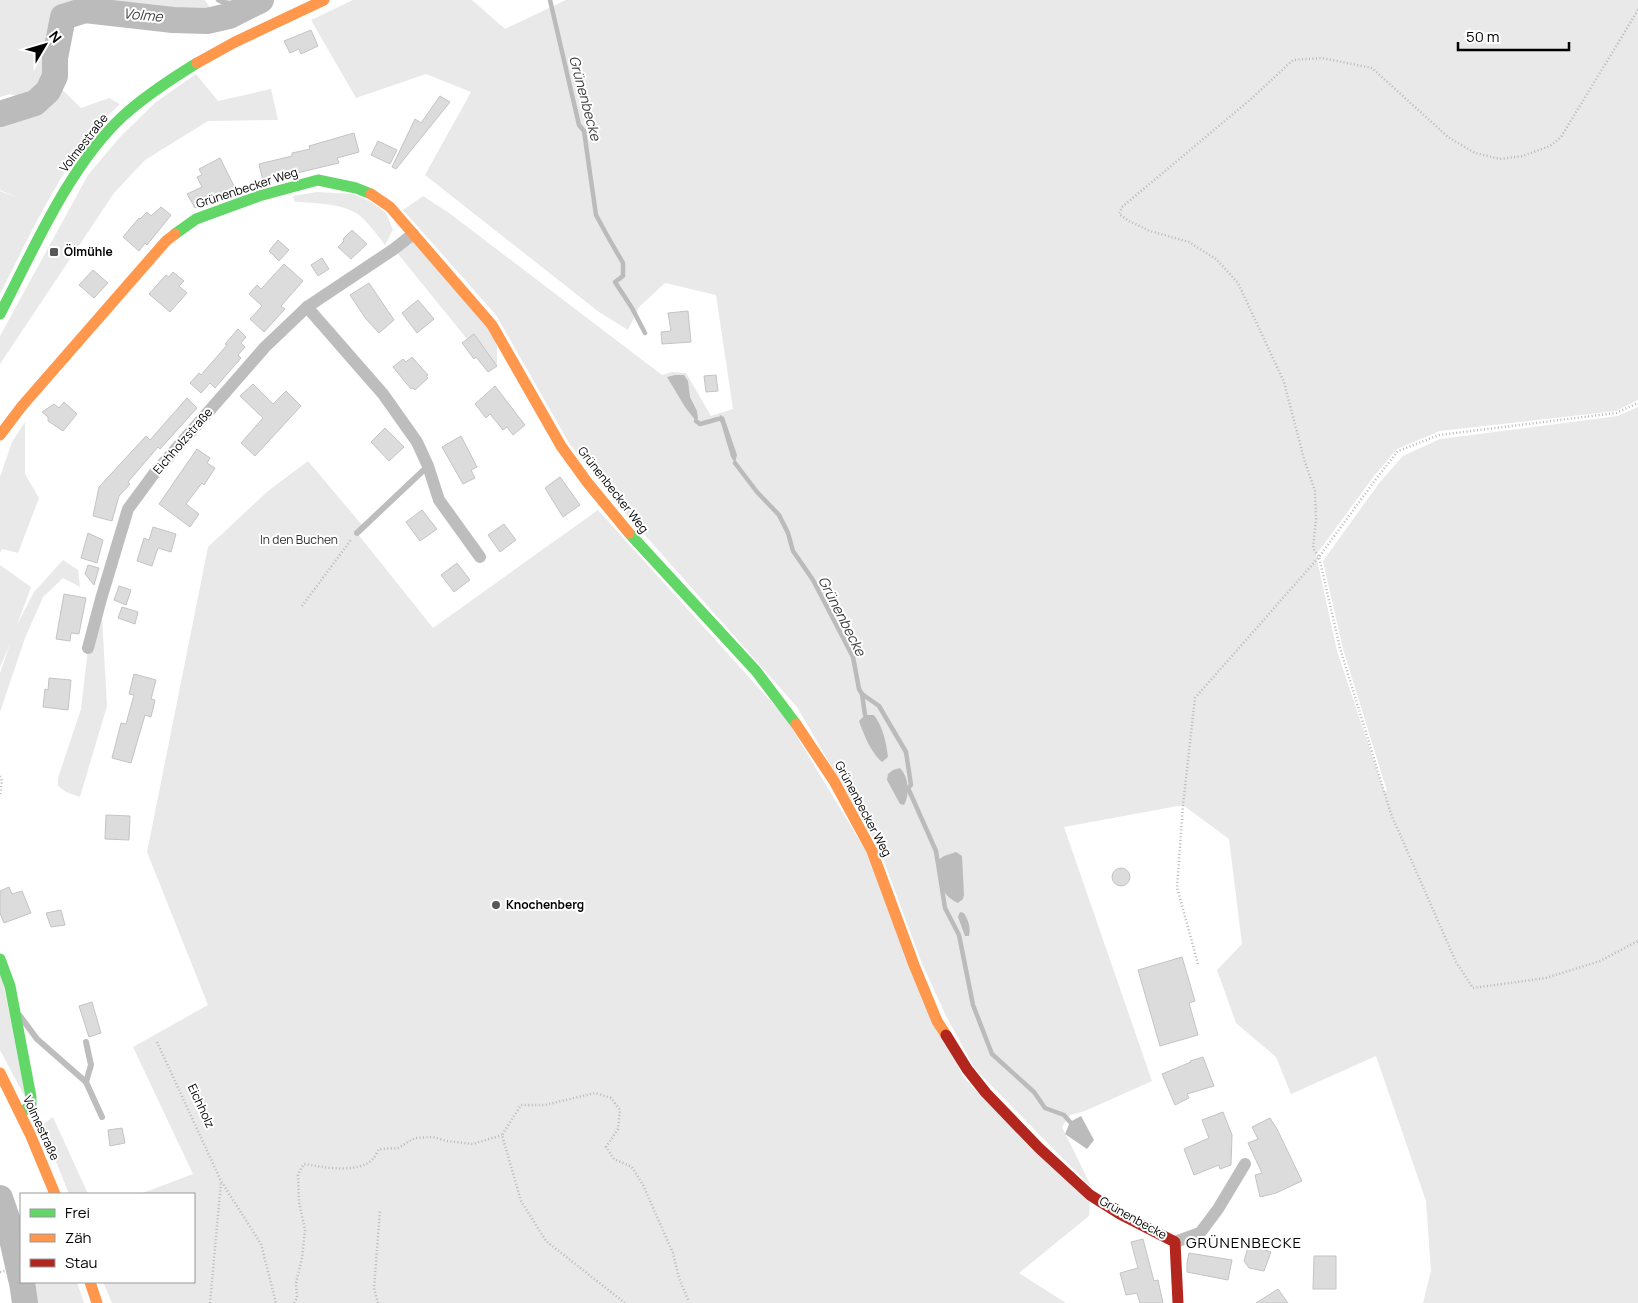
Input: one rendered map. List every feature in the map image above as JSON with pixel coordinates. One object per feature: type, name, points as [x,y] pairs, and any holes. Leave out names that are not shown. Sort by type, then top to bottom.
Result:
[{"type":"street","name":"Volmestraße","points":[[0,314],[70,184],[101,139],[122,117],[156,89],[214,54],[266,26],[324,0]]},
{"type":"street","name":"Grünenbecker Weg","points":[[0,435],[22,406],[166,241],[196,219],[259,196],[318,180],[356,188],[375,196],[390,207],[492,325],[561,446],[587,482],[633,538],[756,671],[790,714],[834,781],[872,851],[937,1021],[967,1069],[986,1093],[1039,1148],[1090,1194]]},
{"type":"street","name":"Eichholzstraße","points":[[88,648],[128,509],[152,475],[265,347],[307,307],[394,249],[413,234]]},
{"type":"street","points":[[307,307],[383,394],[417,442],[428,466],[439,500],[480,556]]},
{"type":"street","points":[[0,959],[10,986],[32,1103],[31,1106],[20,1113]]},
{"type":"street","name":"Volmestraße","points":[[0,1073],[20,1113],[55,1193]]},
{"type":"street","name":"Grünenbecke","points":[[1090,1194],[1120,1214],[1175,1242],[1200,1233],[1218,1209],[1245,1164]]},
{"type":"street","name":"Grünenbecke","points":[[1175,1242],[1178,1303]]},
{"type":"street","points":[[90,1283],[97,1303]]},
{"type":"lane","points":[[356,533],[428,466]]},
{"type":"lane","points":[[14,1007],[37,1039],[86,1082],[102,1117]]},
{"type":"lane","points":[[86,1042],[92,1065],[86,1082]]},
{"type":"path","points":[[1638,10],[1561,137],[1550,146],[1523,156],[1500,159],[1475,153],[1448,137],[1372,68],[1322,58],[1293,60],[1244,105],[1122,207],[1119,214],[1129,221],[1150,230],[1189,242],[1216,258],[1238,283],[1284,382],[1304,459],[1315,491],[1316,519],[1313,548],[1319,557],[1340,648],[1391,814],[1456,962],[1473,988],[1546,978],[1600,961],[1638,941]]},
{"type":"path","points":[[1198,964],[1176,887],[1182,805],[1195,698],[1319,557],[1398,452],[1439,435],[1616,413],[1638,403]]},
{"type":"path","points":[[302,606],[356,533]]},
{"type":"path","points":[[0,776],[2,781],[0,796]]},
{"type":"path","name":"Eichholz","points":[[157,1042],[221,1181],[261,1244],[276,1303]]},
{"type":"path","points":[[294,1303],[297,1298],[296,1283],[305,1230],[299,1202],[298,1174],[304,1164],[337,1169],[356,1167],[373,1160],[379,1149],[398,1148],[416,1138],[433,1137],[473,1144],[502,1136],[521,1105],[545,1105],[595,1093],[611,1098],[620,1110],[618,1129],[606,1147],[614,1159],[632,1166],[643,1185],[673,1253],[688,1303]]},
{"type":"path","points":[[502,1136],[521,1201],[546,1241],[625,1303]]},
{"type":"path","points":[[210,1303],[221,1181]]},
{"type":"path","points":[[378,1303],[374,1288],[380,1210]]},
{"type":"path","points":[[0,1272],[20,1266]]},
{"type":"green space","points":[[0,0],[205,0],[214,14],[169,27],[151,26],[95,14],[75,17],[58,27],[55,26],[47,75],[81,108],[109,98],[120,104],[83,145],[67,169],[38,219],[0,294],[0,191],[21,199],[0,190],[0,120],[19,113],[34,103],[10,94],[0,97]]},
{"type":"green space","points":[[353,0],[472,0],[505,29],[566,0],[1638,0],[1638,400],[1616,411],[1440,431],[1397,449],[1374,476],[1316,555],[1337,651],[1384,791],[1387,791],[1343,649],[1323,561],[1380,482],[1403,456],[1440,439],[1618,416],[1638,407],[1638,1303],[1423,1303],[1431,1271],[1426,1201],[1376,1056],[1291,1094],[1276,1057],[1236,1023],[1217,970],[1242,944],[1229,839],[1183,805],[1064,827],[1152,1081],[1085,1111],[1070,1115],[1062,1127],[1092,1188],[975,1069],[946,1016],[921,961],[879,848],[797,707],[613,499],[569,443],[496,315],[403,210],[423,196],[449,213],[662,375],[672,372],[686,373],[711,416],[733,409],[716,295],[665,283],[639,307],[628,330],[599,312],[425,175],[471,92],[426,74],[356,98],[311,20]]},
{"type":"green space","points":[[196,74],[218,101],[271,89],[278,120],[208,121],[145,160],[114,193],[0,364],[0,336],[88,175],[121,136],[156,102]]},
{"type":"green space","points":[[317,192],[353,194],[371,202],[386,213],[393,230],[385,245],[368,223],[356,213],[334,205],[295,202],[293,196]]},
{"type":"green space","points":[[410,236],[492,325],[497,346],[497,366],[474,334],[467,339],[394,249]]},
{"type":"green space","points":[[25,422],[25,474],[39,498],[18,553],[2,549],[0,553],[0,477],[12,442]]},
{"type":"green space","name":"In den Buchen","points":[[308,461],[362,525],[357,533],[433,628],[598,510],[785,717],[866,851],[963,1077],[1090,1203],[1089,1216],[1019,1273],[1066,1303],[112,1303],[103,1283],[195,1283],[195,1193],[143,1193],[193,1174],[133,1047],[208,1005],[147,852],[208,547],[268,491]]},
{"type":"green space","points":[[63,560],[78,570],[80,587],[63,578],[43,597],[25,638],[0,712],[0,673],[10,644],[0,667],[0,565],[31,587],[17,625],[34,592]]},
{"type":"green space","points":[[101,599],[107,706],[80,797],[66,792],[58,786],[58,778],[81,709],[88,649]]},
{"type":"green space","points":[[0,966],[26,1099],[0,1050]]},
{"type":"green space","points":[[53,1117],[88,1193],[69,1193],[51,1149],[39,1127]]},
{"type":"green space","points":[[22,1283],[77,1283],[84,1303],[25,1303]]},
{"type":"shaded area","points":[[684,375],[688,381],[690,397],[697,411],[698,418],[696,421],[667,377]]},
{"type":"shaded area","points":[[720,415],[724,417],[737,455],[735,463],[731,457],[721,423],[718,419]]},
{"type":"shaded area","points":[[865,715],[874,715],[882,730],[888,757],[882,762],[871,749],[859,721]]},
{"type":"shaded area","points":[[900,768],[908,786],[904,805],[900,804],[887,780],[888,774]]},
{"type":"shaded area","points":[[956,852],[962,856],[964,895],[963,899],[958,903],[947,895],[944,890],[940,880],[938,860]]},
{"type":"shaded area","points":[[960,912],[964,913],[968,921],[969,936],[965,936],[958,917]]},
{"type":"shaded area","points":[[1081,1116],[1094,1140],[1087,1149],[1065,1134],[1070,1122]]},
{"type":"building","points":[[311,30],[318,46],[301,54],[299,49],[290,53],[284,41]]},
{"type":"building","points":[[440,96],[450,102],[396,169],[392,167],[415,119],[421,123]]},
{"type":"building","points":[[354,133],[359,152],[337,158],[339,163],[263,181],[259,164],[292,156],[292,153],[310,149],[309,146]]},
{"type":"building","points":[[378,141],[397,150],[390,164],[371,155]]},
{"type":"building","points":[[220,158],[235,188],[195,208],[187,194],[202,187],[197,177],[202,175],[199,169]]},
{"type":"building","points":[[161,207],[171,215],[147,245],[145,243],[139,251],[123,237],[139,218],[147,212],[151,216]]},
{"type":"building","points":[[352,230],[367,244],[351,259],[338,247]]},
{"type":"building","points":[[278,240],[289,250],[279,261],[269,251]]},
{"type":"building","points":[[322,258],[329,269],[318,276],[311,265]]},
{"type":"building","points":[[284,264],[303,281],[281,306],[285,309],[264,332],[250,319],[262,306],[249,294],[257,285],[261,289]]},
{"type":"building","points":[[93,270],[108,283],[94,298],[79,285]]},
{"type":"building","points":[[173,272],[184,281],[179,286],[187,293],[170,312],[149,294],[166,275],[169,277]]},
{"type":"building","points":[[369,283],[394,320],[379,333],[366,319],[350,295]]},
{"type":"building","points":[[418,300],[434,319],[417,333],[402,313]]},
{"type":"building","points":[[688,311],[691,342],[662,344],[661,332],[671,331],[668,313]]},
{"type":"building","points":[[238,329],[246,337],[241,343],[245,347],[238,355],[241,358],[215,388],[210,383],[201,393],[190,383],[199,373],[201,375]]},
{"type":"building","points":[[474,334],[497,366],[488,372],[476,357],[474,359],[462,343]]},
{"type":"building","points":[[412,357],[428,375],[426,376],[428,378],[415,390],[411,389],[393,367],[403,359],[406,362]]},
{"type":"building","points":[[716,375],[718,391],[706,392],[704,376]]},
{"type":"building","points":[[253,384],[273,404],[286,391],[301,406],[255,456],[241,443],[263,418],[240,396]]},
{"type":"building","points":[[495,386],[525,425],[513,435],[507,427],[503,430],[490,414],[486,418],[475,404]]},
{"type":"building","points":[[187,398],[197,408],[160,449],[158,447],[128,482],[130,484],[119,496],[112,521],[93,516],[99,487],[146,436],[150,440]]},
{"type":"building","points":[[64,402],[77,414],[63,431],[48,421],[48,417],[42,412],[54,404],[59,408]]},
{"type":"building","points":[[385,428],[404,447],[389,461],[371,442]]},
{"type":"building","points":[[461,436],[477,467],[471,470],[475,478],[463,484],[442,447]]},
{"type":"building","points":[[197,449],[210,458],[207,463],[215,468],[204,485],[202,483],[186,504],[199,514],[190,527],[159,504]]},
{"type":"building","points":[[560,477],[580,505],[563,517],[545,488]]},
{"type":"building","points":[[422,510],[437,529],[420,541],[406,522]]},
{"type":"building","points":[[504,524],[516,540],[500,552],[488,535]]},
{"type":"building","points":[[153,527],[176,534],[171,552],[158,548],[152,566],[137,561],[144,538],[149,540]]},
{"type":"building","points":[[88,533],[103,540],[97,563],[81,558]]},
{"type":"building","points":[[457,563],[470,580],[454,592],[441,575]]},
{"type":"building","points":[[88,565],[99,568],[94,585],[85,574]]},
{"type":"building","points":[[119,586],[131,590],[126,605],[114,600]]},
{"type":"building","points":[[64,594],[86,598],[79,634],[71,633],[70,641],[56,639]]},
{"type":"building","points":[[122,607],[138,612],[135,624],[118,618]]},
{"type":"building","points":[[134,674],[156,680],[151,699],[155,700],[151,717],[145,715],[131,763],[112,758],[121,723],[126,724],[134,695],[129,694]]},
{"type":"building","points":[[49,678],[71,680],[68,710],[43,707],[45,689],[48,690]]},
{"type":"building","points":[[106,815],[130,816],[129,840],[105,839]]},
{"type":"building","points":[[1117,868],[1125,868],[1130,873],[1128,884],[1117,886],[1112,881],[1112,873]]},
{"type":"building","points":[[9,887],[12,894],[22,891],[31,913],[4,923],[0,913],[0,891]]},
{"type":"building","points":[[61,910],[65,925],[51,927],[46,913]]},
{"type":"building","points":[[1182,957],[1195,1001],[1189,1003],[1198,1035],[1160,1046],[1138,970]]},
{"type":"building","points":[[92,1002],[101,1033],[89,1037],[79,1006]]},
{"type":"building","points":[[1203,1057],[1214,1086],[1187,1094],[1189,1098],[1175,1105],[1162,1074]]},
{"type":"building","points":[[1223,1112],[1232,1135],[1231,1165],[1220,1169],[1219,1165],[1194,1175],[1184,1149],[1209,1138],[1202,1120]]},
{"type":"building","points":[[1270,1118],[1302,1181],[1276,1193],[1260,1197],[1255,1175],[1262,1173],[1248,1143],[1258,1139],[1252,1127]]},
{"type":"building","points":[[122,1128],[125,1143],[110,1146],[108,1130]]},
{"type":"building","points":[[1143,1239],[1154,1281],[1158,1280],[1163,1303],[1140,1303],[1137,1293],[1126,1295],[1120,1273],[1138,1268],[1131,1242]]},
{"type":"building","points":[[1249,1244],[1271,1252],[1264,1271],[1249,1268],[1244,1261]]},
{"type":"building","points":[[1189,1253],[1232,1260],[1228,1280],[1187,1272]]},
{"type":"building","points":[[1314,1256],[1336,1256],[1336,1289],[1313,1289]]},
{"type":"building","points":[[1278,1289],[1288,1303],[1256,1303]]},
{"type":"waterway","points":[[218,0],[249,5]]},
{"type":"waterway","name":"Volme","points":[[0,114],[35,103],[48,91],[55,76],[55,58],[63,17],[85,10],[173,20],[207,21],[229,16],[261,0]]},
{"type":"waterway","name":"Grünenbecke","points":[[550,0],[579,125],[584,131],[596,215],[623,263],[623,276],[615,282],[645,333]]},
{"type":"waterway","name":"Grünenbecke","points":[[696,421],[700,424],[718,419]]},
{"type":"waterway","name":"Grünenbecke","points":[[735,463],[757,492],[779,515],[788,533],[793,551],[813,580],[853,657],[859,689],[862,694],[879,706],[906,752],[911,785],[908,788],[936,851],[945,908],[959,935],[973,1005],[992,1054],[1034,1092],[1045,1108],[1064,1115],[1070,1122]]},
{"type":"waterway","points":[[862,694],[865,715]]},
{"type":"waterway","name":"Volme","points":[[0,1198],[8,1221],[20,1275]]},
{"type":"waterway","name":"Volme","points":[[22,1283],[25,1303]]},
{"type":"traffic: fast","points":[[0,314],[69,183],[104,136],[131,109],[158,88],[197,63]]},
{"type":"traffic: fast","points":[[175,234],[196,219],[259,196],[318,180],[356,188],[371,194]]},
{"type":"traffic: fast","points":[[629,533],[756,671],[796,724]]},
{"type":"traffic: fast","points":[[0,959],[10,986],[31,1097],[31,1106],[20,1113]]},
{"type":"traffic: slow","points":[[197,63],[235,42],[324,0]]},
{"type":"traffic: slow","points":[[371,194],[390,207],[492,325],[561,446],[587,482],[629,533]]},
{"type":"traffic: slow","points":[[0,435],[22,406],[166,241],[175,234]]},
{"type":"traffic: slow","points":[[796,724],[834,781],[872,851],[914,965],[937,1021],[946,1035]]},
{"type":"traffic: slow","points":[[0,1073],[30,1134],[55,1193]]},
{"type":"traffic: slow","points":[[90,1283],[97,1303]]},
{"type":"traffic: jam","points":[[946,1035],[967,1069],[986,1093],[1039,1148],[1090,1195],[1120,1214],[1175,1242],[1178,1303]]},
{"type":"place","name":"Ölmühle","points":[[54,252]]},
{"type":"place","name":"Knochenberg","points":[[496,905]]},
{"type":"district","name":"GRÜNENBECKE","points":[[1244,1243]]}]
